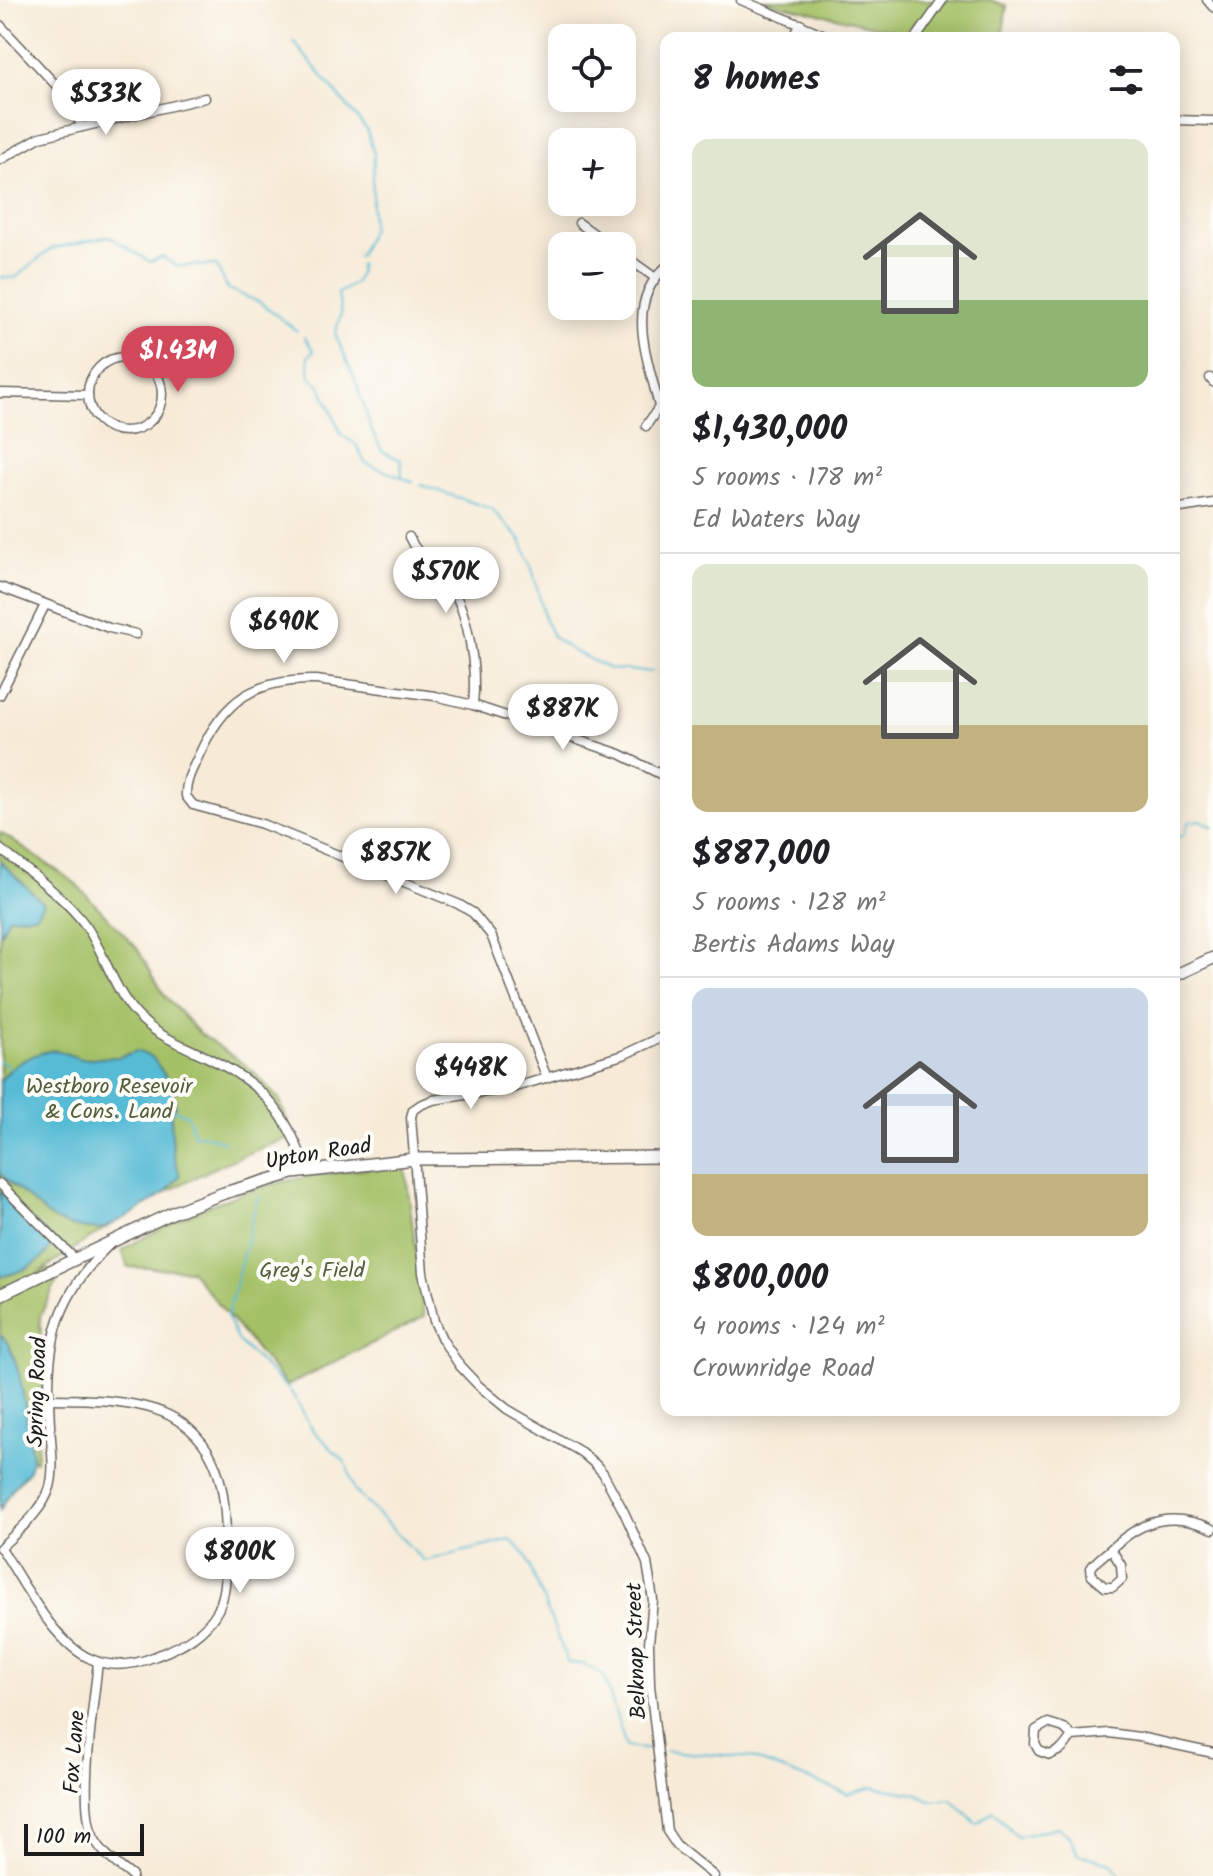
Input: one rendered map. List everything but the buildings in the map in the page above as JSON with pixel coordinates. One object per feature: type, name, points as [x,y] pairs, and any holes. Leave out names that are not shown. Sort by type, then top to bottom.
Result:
[{"type":"main road","points":[[1180,973],[1213,958]]},
{"type":"main road","name":"Upton Road","points":[[0,1295],[116,1238],[207,1199],[306,1170],[414,1159],[660,1157]]},
{"type":"street","points":[[741,0],[819,32]]},
{"type":"street","points":[[1207,0],[1213,7]]},
{"type":"street","points":[[920,32],[942,1]]},
{"type":"street","points":[[796,32],[801,24]]},
{"type":"street","points":[[0,25],[67,97],[82,127]]},
{"type":"street","points":[[0,160],[40,137],[205,98]]},
{"type":"street","points":[[1180,120],[1213,121]]},
{"type":"street","points":[[579,223],[592,232]]},
{"type":"street","points":[[636,264],[654,277]]},
{"type":"street","points":[[646,426],[659,407],[641,317],[646,291],[660,272]]},
{"type":"street","points":[[129,358],[148,365],[154,372],[161,386],[162,401],[153,419],[126,431],[116,430],[98,419],[90,409],[88,395],[91,381],[100,368],[110,362],[129,358]]},
{"type":"street","points":[[0,393],[88,395]]},
{"type":"street","points":[[1180,508],[1213,503]]},
{"type":"street","points":[[409,537],[415,550],[445,579],[458,597],[471,652],[475,686],[473,705]]},
{"type":"street","points":[[0,587],[109,628],[136,634]]},
{"type":"street","points":[[0,695],[45,605]]},
{"type":"street","points":[[547,1078],[491,935],[473,913],[458,904],[262,824],[193,805],[187,799],[190,773],[216,721],[230,707],[263,686],[295,679],[435,696],[473,705],[620,754],[660,774]]},
{"type":"street","points":[[0,849],[77,914],[129,1006],[139,1018],[169,1040],[219,1063],[263,1093],[293,1132],[306,1170]]},
{"type":"street","name":"Belknap Street","points":[[660,1038],[623,1055],[512,1088],[433,1100],[413,1110],[411,1117],[428,1299],[434,1321],[451,1354],[470,1378],[507,1409],[581,1452],[603,1473],[642,1551],[652,1586],[650,1685],[667,1831],[677,1846],[714,1876]]},
{"type":"street","points":[[0,1184],[74,1258]]},
{"type":"street","name":"Spring Road","points":[[0,1548],[31,1517],[50,1486],[52,1342],[62,1307],[81,1276],[116,1238]]},
{"type":"street","points":[[0,1548],[62,1637],[74,1649],[98,1662],[125,1665],[160,1655],[192,1639],[216,1613],[224,1596],[224,1488],[211,1454],[200,1440],[172,1417],[138,1406],[49,1399]]},
{"type":"street","points":[[1111,1549],[1121,1565],[1122,1579],[1113,1587],[1105,1587],[1092,1576],[1091,1568],[1111,1549],[1132,1531],[1158,1521],[1186,1520],[1213,1529]]},
{"type":"street","name":"Fox Lane","points":[[98,1662],[86,1802],[88,1820],[104,1852],[132,1876]]},
{"type":"street","points":[[1072,1736],[1064,1728],[1048,1723],[1036,1730],[1035,1744],[1039,1751],[1050,1755],[1062,1749],[1072,1736],[1109,1733],[1213,1753]]},
{"type":"green space","points":[[759,0],[990,0],[1007,6],[1003,32],[900,32]]},
{"type":"green space","name":"Westboro Resevoir & Cons. Land","points":[[0,832],[74,882],[137,948],[165,996],[199,1033],[250,1068],[279,1099],[293,1137],[225,1163],[160,1196],[37,1274],[48,1269],[57,1281],[40,1316],[43,1393],[36,1461],[0,1448],[0,1298],[30,1279],[0,1289]]},
{"type":"green space","name":"Greg's Field","points":[[405,1164],[424,1317],[287,1386],[190,1270],[128,1267],[122,1250],[194,1212],[251,1190],[337,1172]]},
{"type":"water","points":[[0,861],[43,903],[36,915],[9,917],[0,935]]},
{"type":"water","points":[[56,1050],[81,1059],[119,1057],[137,1051],[153,1058],[172,1086],[175,1105],[171,1118],[173,1152],[180,1176],[166,1192],[133,1214],[102,1229],[69,1226],[52,1219],[0,1174],[0,1082],[24,1060]]},
{"type":"water","points":[[0,1191],[48,1234],[52,1246],[30,1267],[0,1277]]},
{"type":"water","points":[[0,1335],[14,1356],[32,1457],[29,1470],[0,1510]]},
{"type":"waterway","points":[[293,41],[367,130],[374,154],[371,230],[358,257]]},
{"type":"waterway","points":[[0,277],[15,278],[51,249],[109,236],[150,262],[162,257],[177,266],[216,265],[228,289],[261,303],[297,331]]},
{"type":"waterway","points":[[359,264],[355,282],[338,293],[341,314],[335,334],[357,384],[371,429],[382,451],[401,460],[402,478]]},
{"type":"waterway","points":[[304,337],[314,351],[308,357],[310,377],[321,386],[342,436],[356,444],[365,463],[413,482]]},
{"type":"waterway","points":[[421,485],[492,509],[521,540],[532,568],[545,620],[554,638],[610,669],[652,672]]},
{"type":"waterway","points":[[1180,837],[1184,835],[1189,822],[1201,820],[1213,827]]},
{"type":"waterway","points":[[0,1061],[12,1070]]},
{"type":"waterway","points":[[174,1110],[188,1115],[194,1135],[224,1142]]},
{"type":"waterway","points":[[258,1196],[227,1317],[237,1340],[292,1393],[312,1429],[346,1463],[355,1491],[424,1561],[511,1540],[525,1554],[568,1663],[584,1664],[604,1676],[626,1747],[653,1750]]},
{"type":"waterway","points":[[666,1751],[751,1758],[848,1794],[873,1787],[916,1794],[930,1801],[951,1799],[977,1824],[993,1811],[1017,1837],[1058,1827],[1069,1836],[1078,1854],[1111,1863],[1121,1876]]}]
